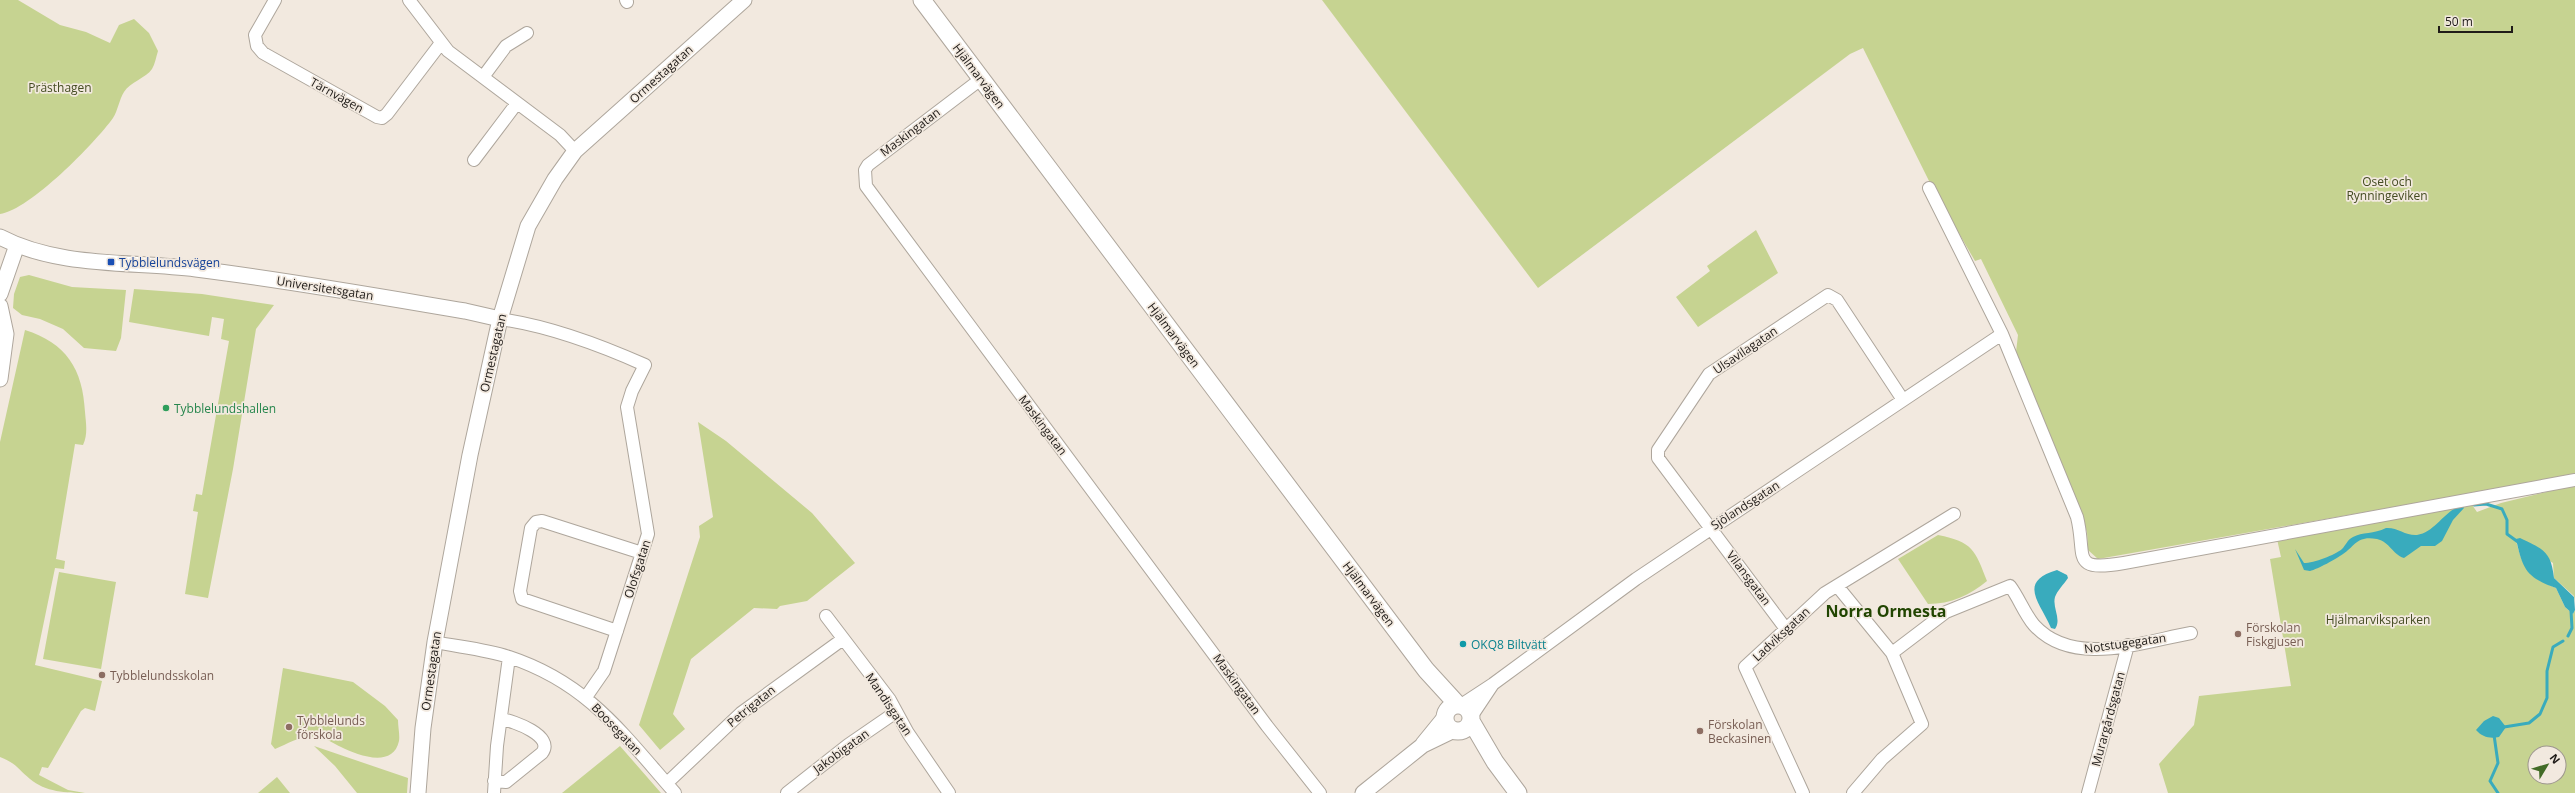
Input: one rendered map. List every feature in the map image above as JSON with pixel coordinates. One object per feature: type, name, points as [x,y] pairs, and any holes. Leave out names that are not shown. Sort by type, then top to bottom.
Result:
[{"type":"main road","name":"Hjälmarvägen","points":[[922,0],[1426,670],[1481,753],[1495,762],[1518,793]]},
{"type":"street","name":"Tärnvägen","points":[[275,0],[255,34],[255,40],[263,53],[377,117],[382,118],[387,114],[441,43]]},
{"type":"street","points":[[409,0],[441,43],[483,77],[560,135],[575,151]]},
{"type":"street","name":"Ormestagatan","points":[[418,793],[423,728],[435,642],[470,455],[500,319],[528,226],[555,179],[575,151],[744,0]]},
{"type":"street","points":[[483,77],[506,46],[527,33]]},
{"type":"street","name":"Maskingatan","points":[[981,79],[868,164],[865,170],[866,186],[1267,726],[1320,793]]},
{"type":"street","points":[[474,160],[517,103]]},
{"type":"street","points":[[1929,188],[2002,334],[2078,517],[2080,528],[2080,553],[2088,563],[2094,566],[2124,563],[2575,480]]},
{"type":"street","name":"Universitetsgatan","points":[[0,236],[17,245],[75,260],[179,266],[247,275],[465,311],[520,322],[570,335],[645,365]]},
{"type":"street","points":[[0,294],[17,245]]},
{"type":"street","name":"Ulsavilagatan","points":[[1711,528],[1658,458],[1658,450],[1709,374],[1818,300],[1828,295],[1837,300],[1903,400]]},
{"type":"street","points":[[0,306],[6,334],[5,351],[0,379]]},
{"type":"street","name":"Sjölandsgatan","points":[[1458,717],[1493,684],[1581,618],[1711,528],[2002,334]]},
{"type":"street","name":"Olofsgatan","points":[[586,697],[602,676],[648,530],[627,408],[632,391],[645,365]]},
{"type":"street","name":"Ladviksgatan","points":[[1803,793],[1745,667],[1825,593],[1838,587],[1954,514]]},
{"type":"street","points":[[617,631],[522,599],[520,591],[531,528],[536,522],[542,521],[642,553]]},
{"type":"street","name":"Vilansgatan","points":[[1711,528],[1786,629]]},
{"type":"street","name":"Notstugegatan","points":[[1892,653],[1946,612],[2010,586],[2034,625],[2057,643],[2085,650],[2128,645],[2191,633]]},
{"type":"street","points":[[1838,587],[1892,653],[1922,724],[1882,759],[1853,793]]},
{"type":"street","name":"Mandisgatan","points":[[826,616],[896,712],[947,792]]},
{"type":"street","name":"Petrigatan","points":[[667,783],[741,713],[843,640]]},
{"type":"street","name":"Boosegatan","points":[[435,642],[509,657],[558,677],[586,697],[606,714],[675,793]]},
{"type":"street","name":"Murargårdsgatan","points":[[2088,793],[2128,645]]},
{"type":"street","points":[[501,719],[513,720],[539,736],[544,741],[545,747],[542,753],[506,782],[494,787],[501,719],[509,657]]},
{"type":"street","name":"Jakobigatan","points":[[787,793],[848,745],[896,712]]},
{"type":"street","points":[[1363,793],[1423,745],[1430,734],[1458,717]]},
{"type":"green space","name":"Prästhagen","points":[[0,0],[18,0],[60,25],[86,32],[110,43],[119,25],[134,19],[149,33],[158,51],[152,69],[127,89],[122,95],[113,118],[92,143],[61,174],[28,201],[13,210],[0,214]]},
{"type":"green space","name":"Oset och Rynningeviken","points":[[1322,0],[2575,0],[2575,475],[2098,559],[2088,550],[2087,532],[2016,352],[2018,335],[1981,259],[1975,261],[1932,187],[1863,48],[1850,54],[1538,288]]},
{"type":"green space","points":[[1756,230],[1778,273],[1698,327],[1676,297],[1710,271],[1707,266]]},
{"type":"green space","points":[[29,275],[72,287],[126,290],[121,338],[116,351],[84,348],[63,329],[40,319],[22,315],[13,308],[14,294],[20,277]]},
{"type":"green space","points":[[134,289],[202,294],[274,305],[256,329],[233,469],[208,598],[185,594],[198,512],[193,511],[196,494],[202,495],[229,341],[221,339],[224,319],[212,317],[209,336],[129,322]]},
{"type":"green space","points":[[25,330],[39,335],[51,342],[70,360],[81,383],[84,397],[86,437],[83,445],[75,444],[56,559],[65,561],[64,569],[55,568],[35,665],[102,681],[95,711],[85,708],[81,711],[48,768],[42,767],[39,775],[68,790],[85,793],[56,791],[42,787],[13,764],[0,757],[0,442]]},
{"type":"green space","points":[[698,422],[726,441],[812,513],[855,563],[807,601],[780,606],[777,609],[754,608],[691,659],[673,714],[685,729],[660,750],[639,725],[700,537],[699,526],[713,517]]},
{"type":"green space","name":"Hjälmarviksparken","points":[[2575,485],[2575,601],[2574,596],[2554,578],[2553,563],[2516,540],[2521,558],[2528,571],[2539,580],[2556,588],[2565,607],[2573,614],[2575,610],[2575,793],[2168,793],[2159,764],[2194,725],[2199,696],[2291,686],[2270,559],[2281,557],[2277,539],[2470,502],[2477,512],[2501,503]]},
{"type":"green space","points":[[1938,535],[1966,544],[1979,562],[1987,581],[1960,598],[1936,604],[1928,604],[1898,559]]},
{"type":"green space","points":[[59,572],[116,582],[101,669],[43,659]]},
{"type":"green space","points":[[283,668],[353,682],[385,706],[398,720],[399,741],[395,750],[390,755],[374,758],[356,753],[319,737],[313,736],[296,740],[275,749],[271,744]]},
{"type":"green space","points":[[314,746],[408,778],[407,793],[357,793],[335,766]]},
{"type":"green space","points":[[620,746],[661,793],[562,793]]},
{"type":"green space","points":[[277,777],[290,793],[258,793]]},
{"type":"water","points":[[2463,505],[2464,508],[2453,520],[2442,541],[2435,546],[2421,546],[2404,558],[2385,543],[2377,539],[2370,538],[2357,542],[2336,558],[2310,571],[2304,570],[2295,549],[2304,563],[2308,563],[2335,554],[2342,549],[2351,538],[2360,534],[2390,528],[2417,535],[2430,530],[2450,511]]},
{"type":"water","points":[[2520,538],[2540,548],[2548,556],[2553,569],[2554,578],[2574,597],[2575,610],[2573,614],[2565,607],[2556,588],[2538,580],[2527,571],[2521,558],[2516,539]]},
{"type":"water","points":[[2057,570],[2067,575],[2068,578],[2055,597],[2054,601],[2058,621],[2055,629],[2051,628],[2038,601],[2035,594],[2035,587],[2038,580]]},
{"type":"water","points":[[2493,716],[2499,718],[2506,727],[2499,737],[2486,737],[2476,730],[2484,721]]},
{"type":"waterway","points":[[2474,505],[2486,504],[2502,509],[2507,520],[2507,534],[2518,542]]},
{"type":"waterway","points":[[2568,636],[2572,628],[2571,611]]},
{"type":"waterway","points":[[2504,727],[2529,723],[2540,714],[2547,698],[2547,671],[2553,647],[2563,641]]},
{"type":"waterway","points":[[2494,735],[2498,763],[2490,781],[2498,793]]},
{"type":"place","name":"Tybblelundsvägen","points":[[111,262]]},
{"type":"place","name":"Tybblelundshallen","points":[[166,408]]},
{"type":"place","name":"Förskolan Fiskgjusen","points":[[2238,634]]},
{"type":"place","name":"OKQ8 Biltvätt","points":[[1463,644]]},
{"type":"place","name":"Tybblelundsskolan","points":[[102,675]]},
{"type":"place","name":"Tybblelunds förskola","points":[[289,727]]},
{"type":"place","name":"Förskolan Beckasinen","points":[[1700,731]]},
{"type":"district","name":"Norra Ormesta","points":[[1886,611]]}]
